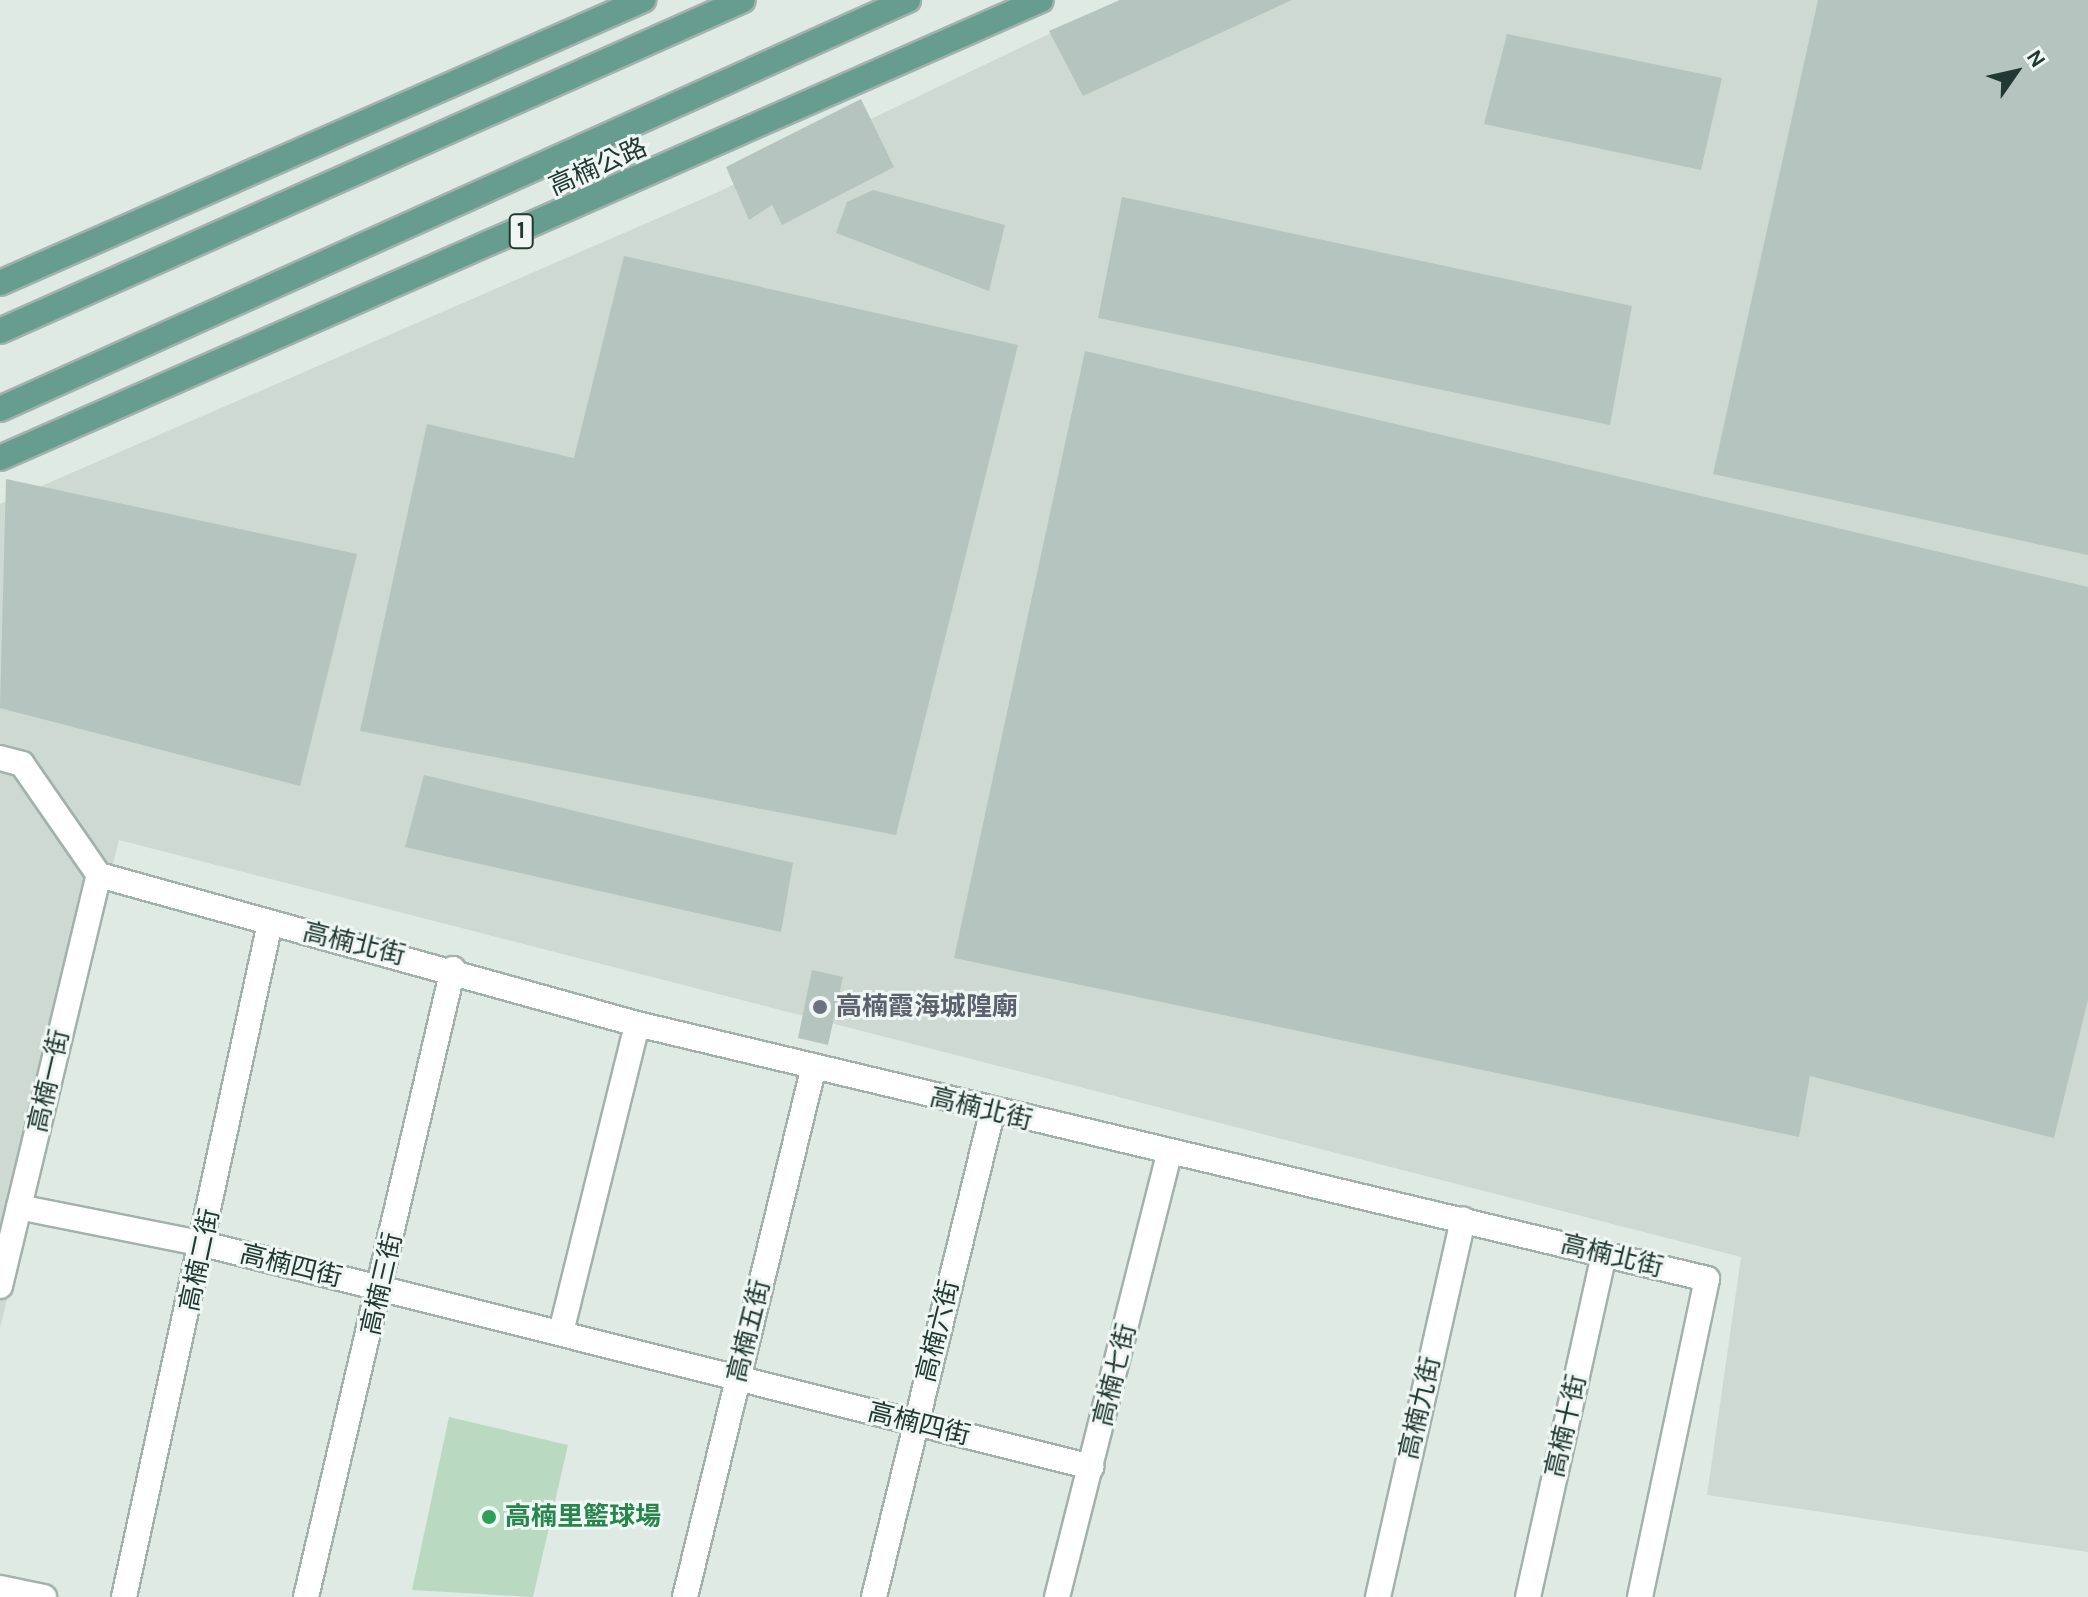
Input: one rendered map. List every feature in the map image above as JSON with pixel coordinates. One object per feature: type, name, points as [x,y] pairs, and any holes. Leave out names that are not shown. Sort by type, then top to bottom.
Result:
[{"type":"main road","points":[[0,283],[643,0]]},
{"type":"main road","points":[[0,331],[743,0]]},
{"type":"main road","name":"高楠公路","points":[[0,409],[908,0]]},
{"type":"main road","name":"高楠公路","points":[[0,458],[1005,8],[1041,0]]},
{"type":"street","points":[[0,758],[22,764],[99,875]]},
{"type":"street","name":"高楠北街","points":[[99,875],[270,923],[453,969],[637,1024],[992,1113],[1463,1219],[1707,1279],[1640,1597]]},
{"type":"street","name":"高楠一街","points":[[0,1286],[99,875]]},
{"type":"street","name":"高楠二街","points":[[124,1597],[204,1244],[270,923]]},
{"type":"street","name":"高楠三街","points":[[306,1597],[381,1289],[453,969]]},
{"type":"street","points":[[561,1332],[637,1024]]},
{"type":"street","name":"高楠五街","points":[[685,1597],[814,1066]]},
{"type":"street","name":"高楠六街","points":[[874,1597],[992,1113]]},
{"type":"street","name":"高楠七街","points":[[1057,1597],[1170,1152]]},
{"type":"street","name":"高楠四街","points":[[19,1207],[204,1244],[1091,1467]]},
{"type":"street","name":"高楠九街","points":[[1378,1597],[1463,1219]]},
{"type":"street","name":"高楠十街","points":[[1528,1597],[1604,1254]]},
{"type":"street","points":[[0,1588],[44,1597]]},
{"type":"shaded area","points":[[1120,0],[2088,0],[2088,1552],[1707,1495],[1741,1257],[119,840],[0,1328],[0,504],[716,193]]},
{"type":"green space","name":"高楠里籃球場","points":[[449,1417],[568,1445],[533,1597],[412,1590]]},
{"type":"building","points":[[1120,0],[1292,0],[1083,96],[1049,31]]},
{"type":"building","points":[[1818,0],[2088,0],[2088,555],[1713,474]]},
{"type":"building","points":[[1507,34],[1722,78],[1701,170],[1484,124]]},
{"type":"building","points":[[861,99],[894,167],[782,225],[772,205],[749,220],[726,167]]},
{"type":"building","points":[[873,190],[1005,225],[989,291],[836,233],[847,202]]},
{"type":"building","points":[[1122,197],[1632,306],[1610,425],[1098,318]]},
{"type":"building","points":[[624,256],[1018,345],[896,835],[360,731],[427,424],[574,458]]},
{"type":"building","points":[[1085,351],[2088,587],[2088,1000],[2054,1138],[1810,1076],[1799,1137],[954,958]]},
{"type":"building","points":[[6,479],[357,554],[300,786],[0,708]]},
{"type":"building","points":[[424,775],[793,863],[781,932],[405,847]]},
{"type":"building","name":"高楠霞海城隍廟","points":[[812,970],[843,977],[828,1045],[798,1038]]},
{"type":"place","name":"高楠霞海城隍廟","points":[[820,1007]]},
{"type":"place","name":"高楠里籃球場","points":[[489,1517]]}]
